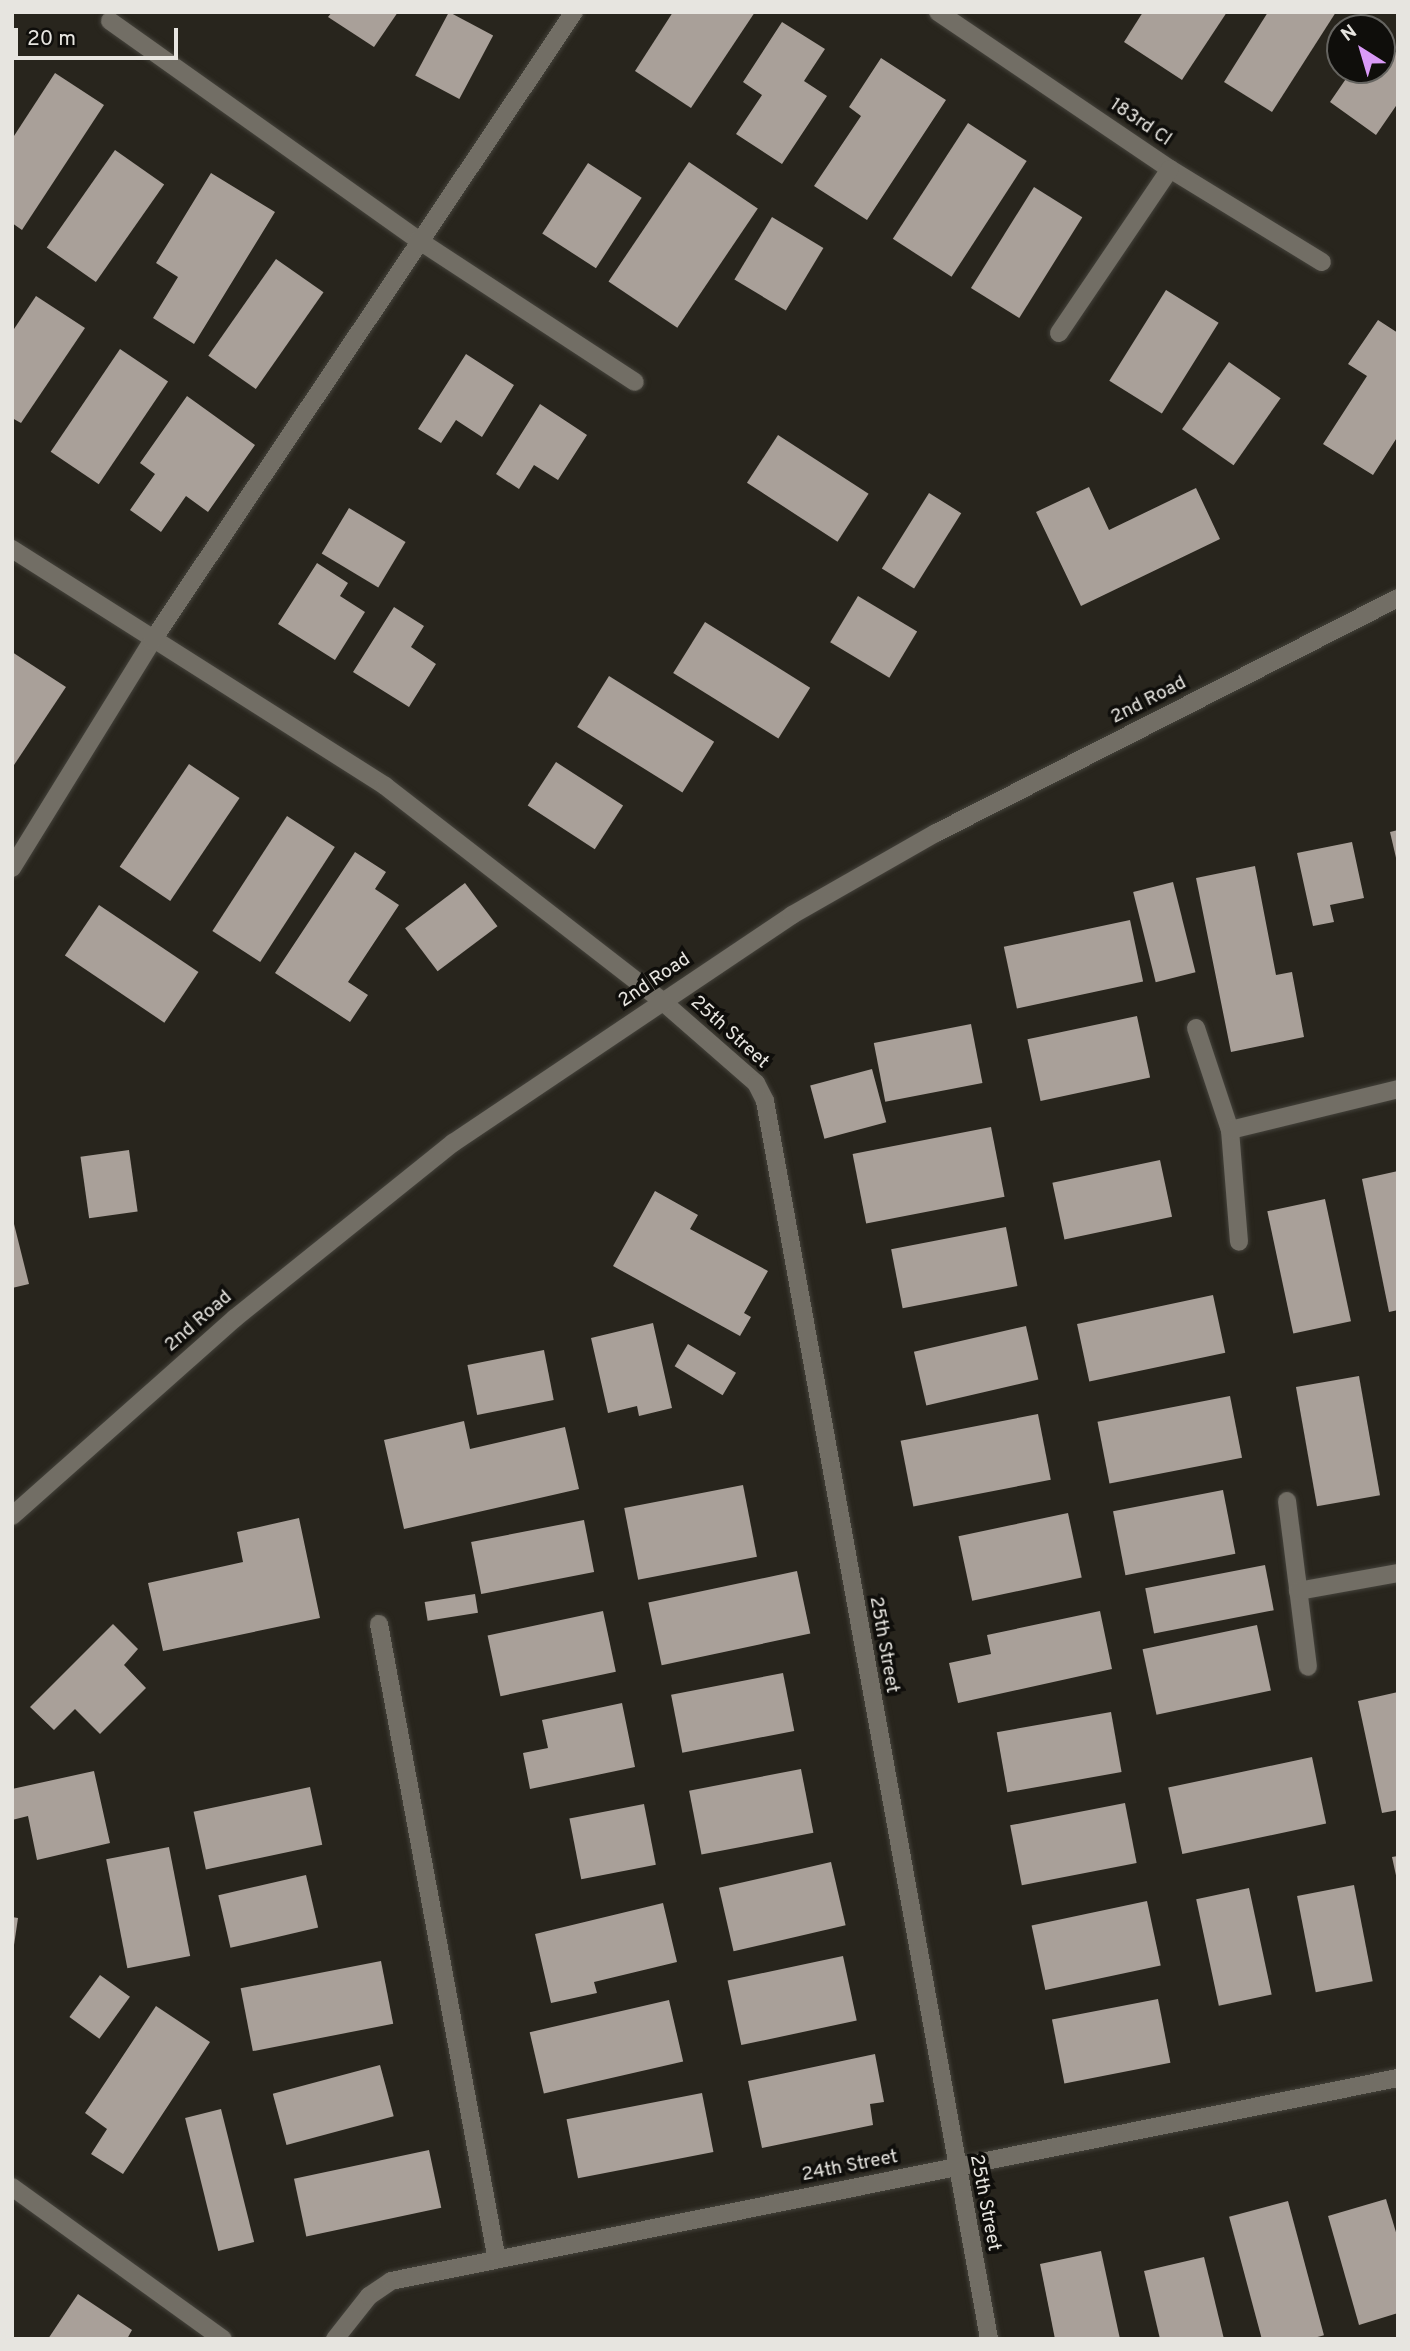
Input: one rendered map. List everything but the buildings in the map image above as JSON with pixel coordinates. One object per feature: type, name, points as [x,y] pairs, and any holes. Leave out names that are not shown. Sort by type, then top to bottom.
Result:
[{"type":"street","points":[[12,868],[152,641],[418,240],[574,12]]},
{"type":"street","name":"183rd Cl","points":[[938,12],[1170,169],[1322,262]]},
{"type":"street","points":[[110,21],[418,240],[635,382]]},
{"type":"street","points":[[1059,332],[1170,169]]},
{"type":"street","name":"25th Street","points":[[12,549],[152,641],[384,786],[662,1001],[756,1083],[765,1101],[955,2168],[989,2339]]},
{"type":"street","name":"2nd Road","points":[[12,1516],[289,1272],[453,1143],[662,1001],[792,915],[936,833],[1398,598]]},
{"type":"street","points":[[1196,1028],[1230,1130],[1239,1242]]},
{"type":"street","points":[[1230,1130],[1398,1089]]},
{"type":"street","points":[[1287,1500],[1308,1667]]},
{"type":"street","points":[[1298,1591],[1398,1573]]},
{"type":"street","points":[[379,1624],[496,2255]]},
{"type":"street","name":"24th Street","points":[[335,2339],[369,2296],[391,2281],[496,2255],[955,2168],[1398,2078]]},
{"type":"street","points":[[12,2187],[223,2339]]}]
